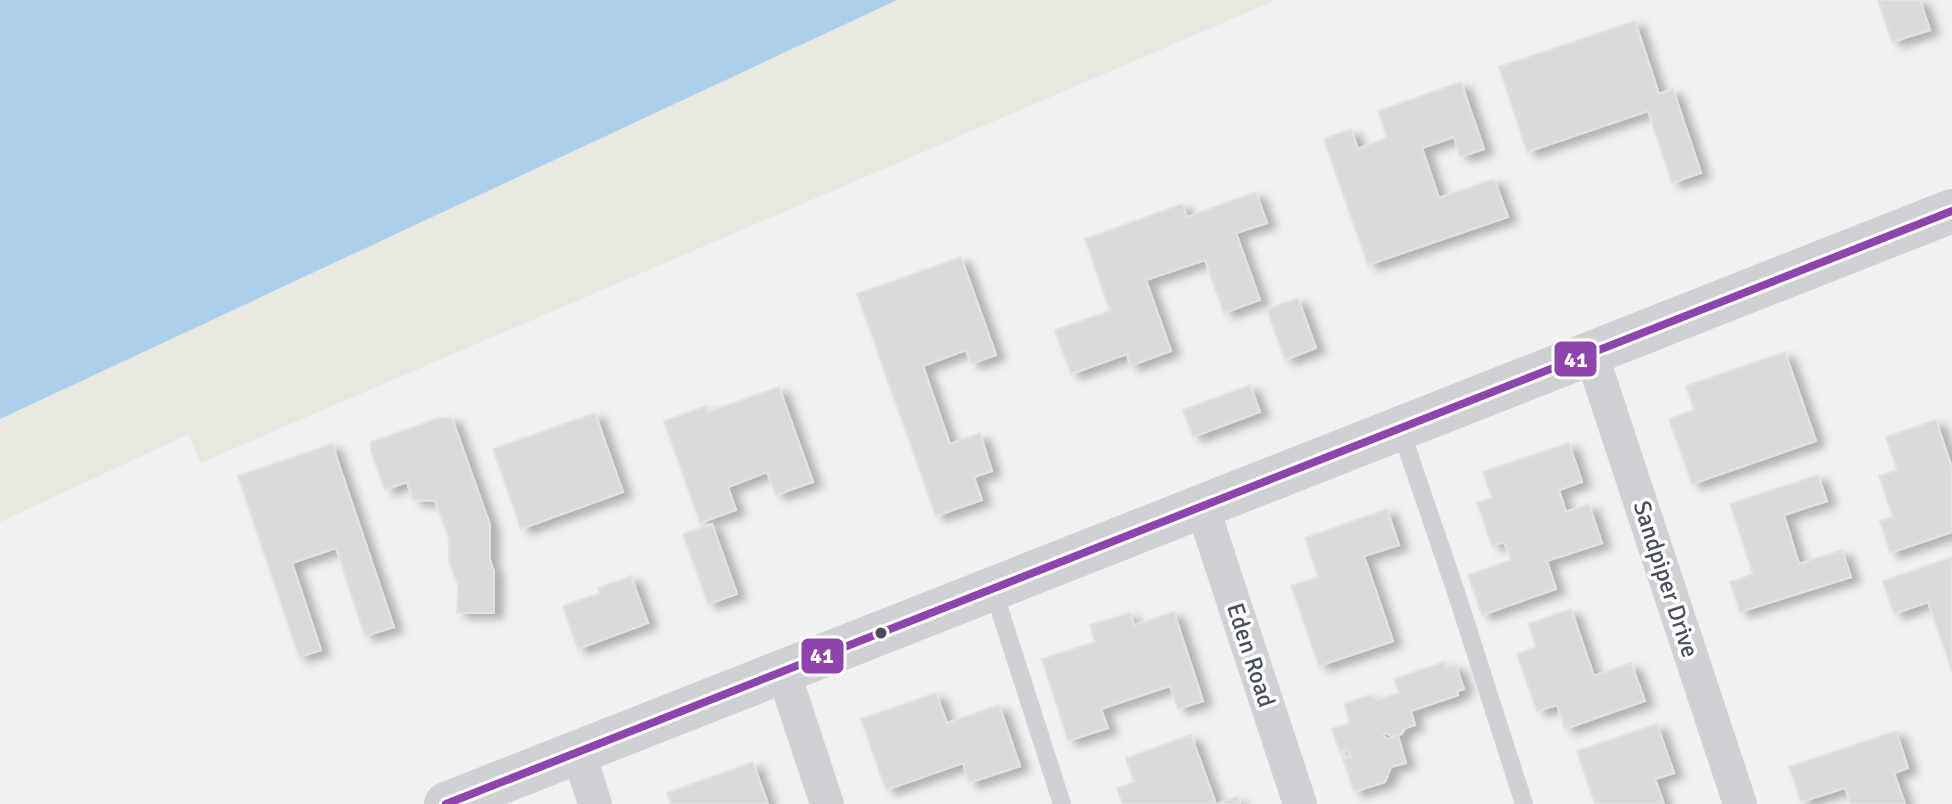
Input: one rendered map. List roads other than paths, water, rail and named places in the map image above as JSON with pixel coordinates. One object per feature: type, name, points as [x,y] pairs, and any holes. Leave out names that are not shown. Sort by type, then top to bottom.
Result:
[{"type":"street","points":[[446,804],[1952,211]]},
{"type":"street","name":"Sandpiper Drive","points":[[1591,353],[1740,804]]},
{"type":"street","name":"Eden Road","points":[[1202,506],[1300,804]]},
{"type":"street","points":[[783,671],[827,804]]},
{"type":"street","points":[[578,751],[595,804]]},
{"type":"lane","points":[[1400,428],[1524,804]]},
{"type":"lane","points":[[993,589],[1062,804]]},
{"type":"water","points":[[0,0],[897,0],[0,419]]}]
